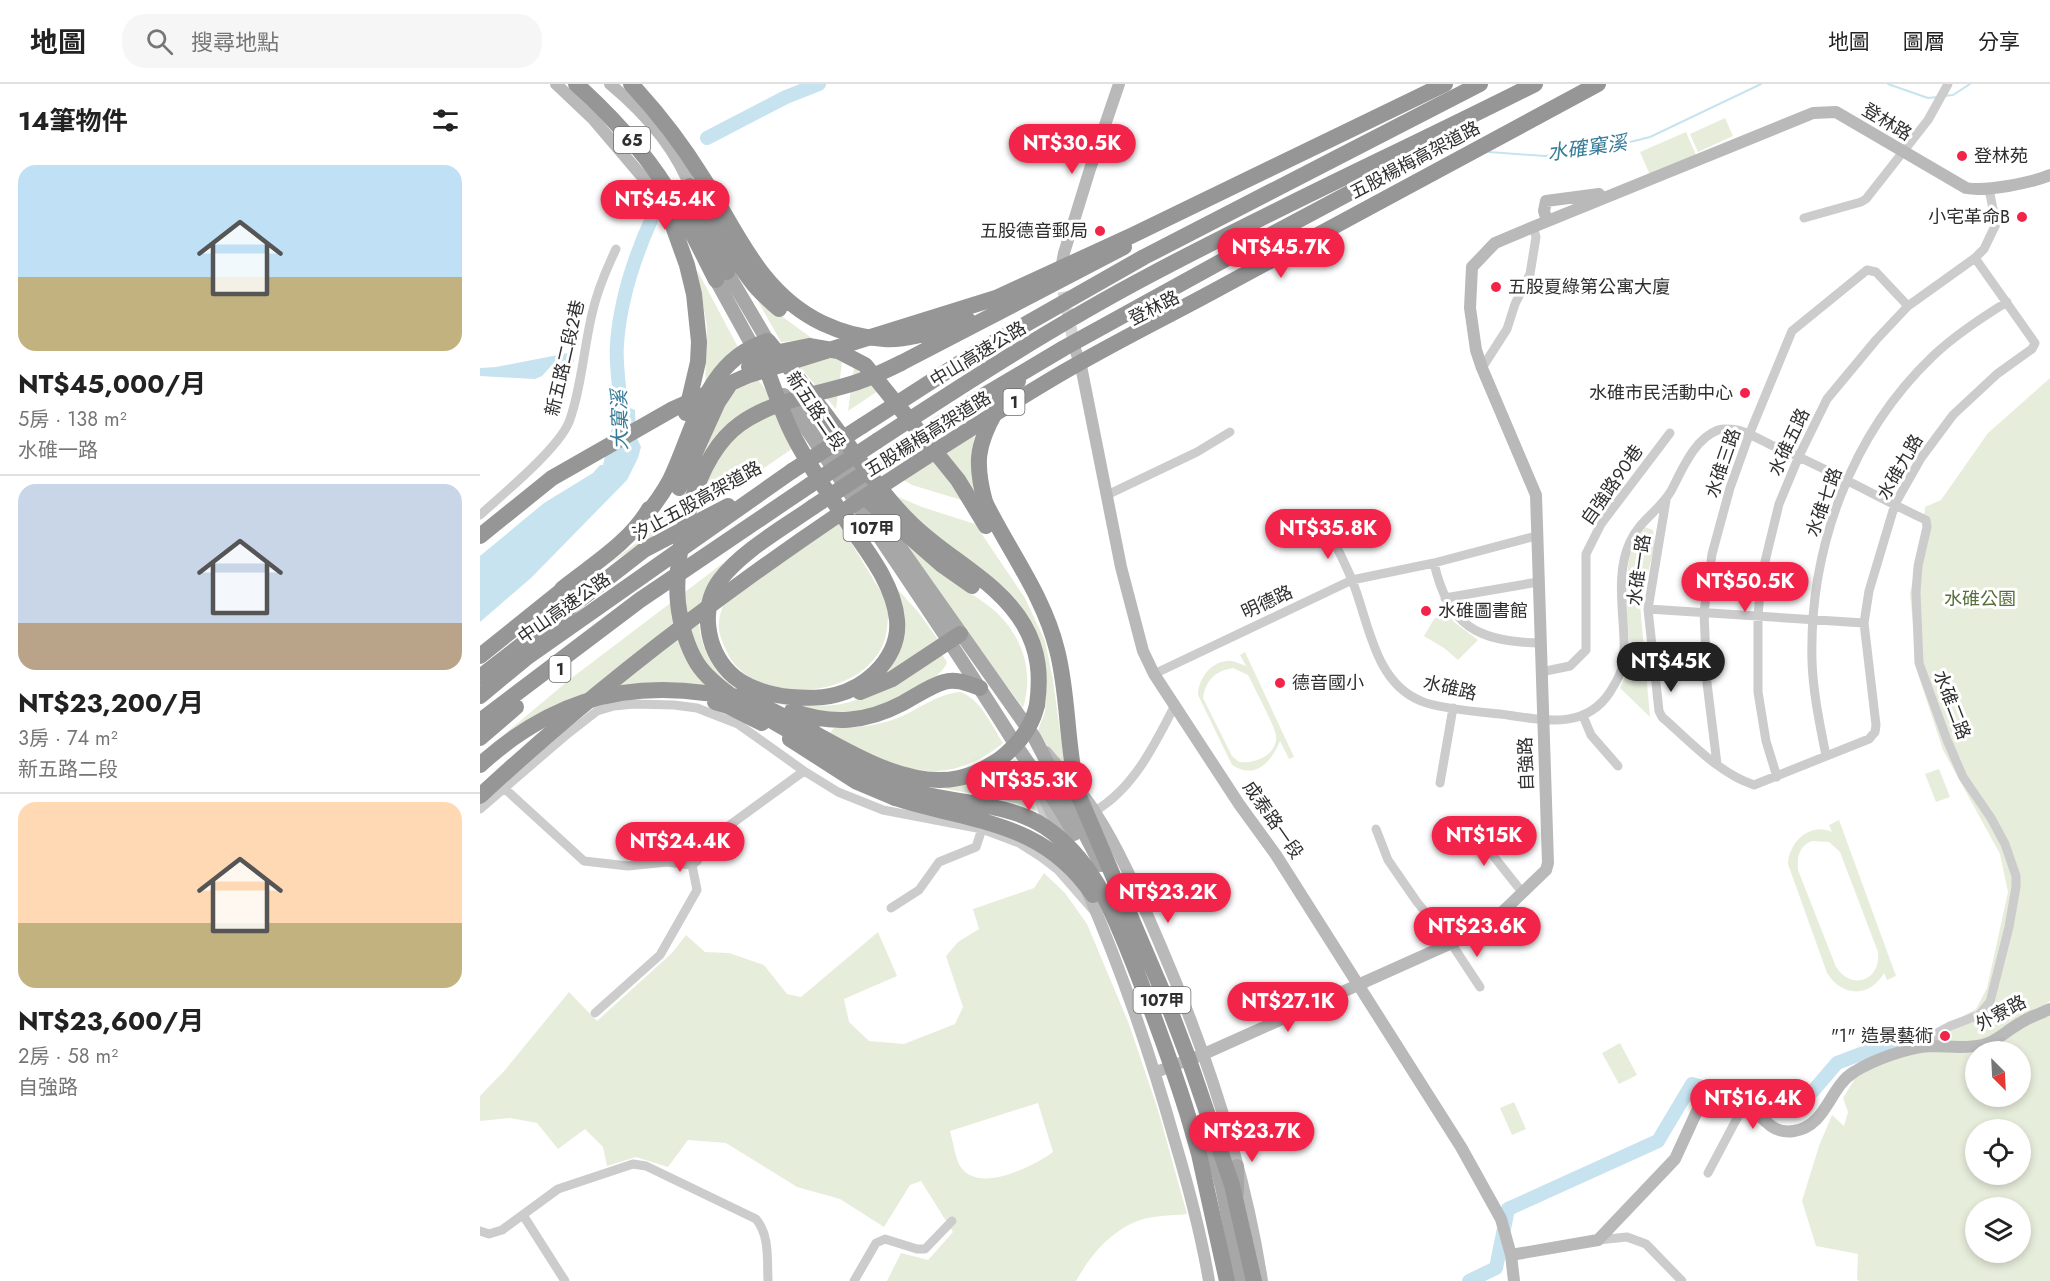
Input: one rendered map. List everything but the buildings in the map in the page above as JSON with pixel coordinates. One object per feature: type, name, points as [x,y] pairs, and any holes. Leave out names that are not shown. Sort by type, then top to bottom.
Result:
[{"type":"highway","name":"65","points":[[591,84],[620,110],[661,160],[679,199],[721,276]]},
{"type":"highway","points":[[631,84],[674,134],[759,271],[790,304],[808,316],[860,336],[885,340],[937,330],[980,316],[1033,294]]},
{"type":"highway","name":"中山高速公路","points":[[480,696],[526,658],[792,471],[977,352],[1144,257],[1446,94],[1480,84]]},
{"type":"highway","name":"中山高速公路","points":[[480,721],[640,600],[984,371],[1151,274],[1332,182],[1462,127],[1535,84]]},
{"type":"highway","points":[[954,638],[892,679],[862,692],[803,698],[775,695],[744,683],[729,673],[711,641],[707,627],[710,600],[719,581],[737,561],[813,507],[978,399],[1462,127],[1547,84]]},
{"type":"highway","name":"五股楊梅高架道路","points":[[491,791],[583,707],[687,622],[804,538],[894,478],[1047,381],[1598,84]]},
{"type":"highway","name":"65","points":[[564,86],[597,103],[679,199]]},
{"type":"highway","points":[[1229,1281],[1199,1154],[1166,1049],[1120,928],[1091,873],[1061,839],[1042,825],[997,808],[914,792],[868,774],[730,695],[714,682],[698,664],[688,645],[678,603],[682,537],[701,477],[718,446],[738,425],[764,410],[854,384],[901,363],[1173,223],[1446,94]]},
{"type":"highway","name":"1","points":[[480,536],[552,478],[672,409],[749,375],[996,298],[1446,94]]},
{"type":"highway","points":[[679,199],[738,262],[756,288],[783,313],[836,341],[859,347],[888,349],[912,345],[938,337],[1033,294]]},
{"type":"highway","points":[[643,518],[657,495],[679,443],[698,362],[699,342],[694,294],[687,265],[679,199]]},
{"type":"highway","points":[[480,656],[626,536],[643,518],[669,482],[713,382],[732,360],[760,343],[799,379],[879,486],[909,522],[995,591],[1013,610],[1031,639],[1040,676],[1034,717],[1015,747],[1000,759],[975,773],[959,778],[929,780],[897,772],[865,760],[744,699]]},
{"type":"highway","points":[[562,589],[597,566],[645,526],[673,498],[718,402],[732,380],[756,362],[784,351],[809,346],[838,351],[865,365],[958,480],[1035,609],[1053,652],[1066,759],[1074,795],[1093,819]]},
{"type":"highway","points":[[1070,349],[1039,364],[1015,383],[990,422],[981,439],[978,463],[985,502],[1032,586],[1057,647],[1072,768],[1078,794],[1093,819],[1189,1060],[1232,1185],[1254,1281]]},
{"type":"highway","points":[[766,368],[793,435],[867,550],[893,596],[898,622],[896,642],[888,660],[864,683],[837,696]]},
{"type":"highway","name":"汐止五股高架道路","points":[[480,677],[644,550],[792,471]]},
{"type":"highway","points":[[870,502],[942,565],[999,604],[1012,618],[1039,665]]},
{"type":"highway","name":"1","points":[[480,738],[640,600]]},
{"type":"highway","points":[[482,763],[510,739],[540,721],[562,710],[615,693],[637,690],[674,690],[744,699],[813,719],[846,721],[874,715],[897,706],[945,681],[960,681],[980,688]]},
{"type":"highway","points":[[637,690],[709,700],[728,706],[782,734],[857,782],[895,798],[927,808],[989,821],[1031,838],[1057,854],[1084,881],[1133,962]]},
{"type":"highway","points":[[1206,1112],[1226,1186],[1246,1281]]},
{"type":"highway","points":[[1189,1119],[1218,1281]]},
{"type":"main road","points":[[610,84],[631,101],[670,150],[679,199]]},
{"type":"main road","points":[[1060,274],[1064,253],[1119,84]]},
{"type":"main road","name":"登林路","points":[[1638,185],[1587,197],[1546,201],[1544,211],[1547,221],[1638,185],[1813,113],[1823,111],[1836,112],[1966,188],[1989,189],[2050,176]]},
{"type":"main road","name":"自強路","points":[[1156,1072],[1204,1054],[1451,943],[1494,920],[1545,870],[1548,863],[1536,495],[1482,368],[1476,350],[1470,308],[1472,267],[1495,243],[1547,221]]},
{"type":"main road","name":"新五路二段","points":[[721,276],[760,343],[791,382],[870,502],[954,638],[980,688],[1028,765],[1059,827],[1098,917],[1156,1072],[1189,1190],[1209,1281]]},
{"type":"main road","name":"新五路二段","points":[[760,343],[766,368],[924,605],[954,638],[1034,737],[1093,819],[1141,901],[1204,1054],[1237,1166],[1262,1281]]},
{"type":"main road","name":"成泰路一段","points":[[1070,349],[1081,366],[1120,567],[1143,651],[1154,674],[1239,804],[1276,855],[1359,984],[1471,1166],[1500,1219],[1510,1255],[1514,1281]]},
{"type":"main road","points":[[867,550],[891,577],[924,605]]},
{"type":"main road","name":"新五路二段","points":[[1034,737],[1109,881],[1161,997],[1203,1153],[1229,1281]]},
{"type":"main road","name":"新五路二段","points":[[1028,765],[1049,790],[1101,885],[1180,1063],[1222,1187],[1240,1281]]},
{"type":"main road","name":"外寮路","points":[[1744,1105],[1754,1110],[1768,1126],[1778,1130],[1792,1132],[1804,1129],[1816,1121],[1826,1109],[1840,1084],[1853,1072],[1893,1054],[1931,1046],[1953,1048],[1981,1046],[2050,1009]]},
{"type":"main road","points":[[1510,1255],[1598,1240],[1675,1159],[1703,1098],[1720,1099],[1744,1105]]},
{"type":"main road","points":[[1236,1258],[1237,1166]]},
{"type":"street","points":[[1804,218],[1866,199],[1928,120],[1946,88]]},
{"type":"street","name":"登林路","points":[[1081,366],[1300,254],[1338,228],[1465,159]]},
{"type":"street","name":"水碓五路","points":[[1777,777],[1766,741],[1758,692],[1758,617],[1761,578],[1779,504],[1827,399],[1876,340],[1908,306],[1975,258],[1984,249],[1996,224],[1989,189]]},
{"type":"street","points":[[1482,368],[1508,329],[1515,304],[1530,274],[1536,237],[1533,227]]},
{"type":"street","name":"新五路二段2巷","points":[[480,515],[558,440],[568,423],[591,315],[600,285],[616,249]]},
{"type":"street","name":"水碓九路","points":[[1826,756],[1869,739],[1875,732],[1864,623],[1869,591],[1895,504],[1921,458],[1953,415],[1997,374],[2032,349],[2035,343],[1975,258]]},
{"type":"street","name":"水碓三路","points":[[1717,764],[1707,682],[1704,612],[1712,554],[1730,488],[1749,435],[1792,331],[1867,270],[1876,272],[1908,306]]},
{"type":"street","name":"水碓七路","points":[[1826,756],[1816,704],[1812,662],[1813,619],[1820,566],[1836,504],[1846,481],[1881,418],[1907,384],[1933,356],[1971,324],[2007,302]]},
{"type":"street","name":"水碓一路","points":[[1583,716],[1604,701],[1621,672],[1624,658],[1621,587],[1630,541],[1647,518],[1666,499],[1694,450],[1708,436],[1718,430],[1726,429],[1740,430],[1749,435]]},
{"type":"street","points":[[1107,495],[1197,452],[1230,432]]},
{"type":"street","name":"自強路90巷","points":[[1541,672],[1570,666],[1586,650],[1586,554],[1601,524],[1670,433]]},
{"type":"street","name":"水碓二路","points":[[1749,435],[1799,456],[1926,520],[1927,527],[1918,566],[1916,592],[1919,663],[1963,777],[2006,844],[2016,876],[2014,903],[1990,1002],[1979,1015],[1935,1034],[1931,1046]]},
{"type":"street","name":"水碓一路","points":[[1666,499],[1648,609],[1659,711],[1662,717],[1717,764],[1744,782],[1754,785],[1777,777]]},
{"type":"street","name":"水碓路","points":[[1328,529],[1352,580],[1378,657],[1396,685],[1422,702],[1542,720]]},
{"type":"street","name":"明德路","points":[[1154,674],[1352,580],[1434,563],[1536,536]]},
{"type":"street","points":[[1434,563],[1446,598],[1462,622],[1474,631],[1504,640],[1540,644]]},
{"type":"street","points":[[1446,598],[1538,582]]},
{"type":"street","points":[[1648,609],[1864,623]]},
{"type":"street","points":[[480,810],[491,791],[597,711],[634,704],[697,708],[738,724],[838,792],[883,810],[982,829],[1019,843],[1041,856],[1058,870],[1098,917]]},
{"type":"street","points":[[1093,819],[1123,790],[1157,740],[1175,705]]},
{"type":"street","points":[[1440,783],[1453,708]]},
{"type":"street","points":[[1542,720],[1571,720],[1583,716],[1591,735],[1618,766]]},
{"type":"street","points":[[1777,777],[1826,756]]},
{"type":"street","points":[[595,1013],[660,955],[697,890],[692,865],[710,842],[804,771]]},
{"type":"street","points":[[1019,843],[1037,835],[1044,826],[1044,814],[1036,781]]},
{"type":"street","points":[[491,791],[584,861],[628,866],[668,862],[692,865]]},
{"type":"street","points":[[1468,824],[1522,892]]},
{"type":"street","points":[[891,908],[919,890],[939,862],[976,847],[982,829]]},
{"type":"street","points":[[1376,829],[1388,860],[1417,902],[1451,943],[1480,987]]},
{"type":"street","points":[[1707,1173],[1744,1105]]},
{"type":"street","points":[[480,1231],[489,1234],[502,1230],[558,1189],[633,1164],[646,1166],[756,1219],[762,1226],[766,1238],[768,1281]]},
{"type":"street","points":[[523,1215],[565,1281]]},
{"type":"street","points":[[854,1281],[876,1243],[885,1239],[917,1249],[925,1248],[952,1221]]},
{"type":"street","points":[[1598,1240],[1628,1237],[1646,1244],[1682,1281]]},
{"type":"green space","points":[[1725,118],[1733,136],[1698,152],[1690,134]]},
{"type":"green space","points":[[1686,132],[1696,155],[1650,175],[1640,152]]},
{"type":"green space","points":[[697,270],[739,349],[705,390],[707,327]]},
{"type":"green space","points":[[749,285],[769,307],[813,339],[781,342]]},
{"type":"green space","points":[[831,356],[842,362],[836,409],[798,365]]},
{"type":"green space","points":[[854,367],[878,391],[848,411]]},
{"type":"green space","name":"水碓公園","points":[[2050,378],[2050,1001],[1993,1037],[1965,1041],[1965,1043],[1953,1046],[1965,1046],[1965,1107],[2031,1107],[2031,1041],[1991,1041],[2016,1031],[2050,1011],[2050,1281],[1859,1281],[1857,1279],[1858,1254],[1816,1246],[1802,1201],[1819,1146],[1832,1115],[1844,1126],[1848,1112],[1843,1098],[1861,1069],[1907,1047],[1938,1047],[1931,1034],[1976,1009],[1987,988],[2008,892],[2000,854],[1943,750],[1918,674],[1910,594],[1925,507],[1941,500],[1988,433]]},
{"type":"green space","points":[[758,380],[805,440],[717,500],[610,563],[643,538],[675,507],[685,492],[728,398],[736,390]]},
{"type":"green space","points":[[976,431],[972,451],[972,469],[981,506],[912,485],[902,479]]},
{"type":"green space","points":[[891,494],[922,507],[975,524],[1025,598],[1045,641],[1053,680],[1065,768],[1037,733],[1045,712],[1046,685],[1037,641]]},
{"type":"green space","points":[[839,522],[886,601],[887,628],[879,652],[862,671],[839,683],[813,689],[785,689],[760,682],[739,669],[725,648],[719,627],[723,605]]},
{"type":"green space","points":[[1642,526],[1653,530],[1655,545],[1640,604],[1650,717],[1620,688],[1631,663],[1625,591],[1629,560],[1634,540]]},
{"type":"green space","points":[[899,538],[943,574],[984,602],[1005,621],[1024,656],[1027,681],[1023,708]]},
{"type":"green space","points":[[735,554],[706,590],[701,601],[699,625],[705,650],[717,671],[725,680],[749,695],[594,692],[546,709],[494,743],[569,680]]},
{"type":"green space","points":[[884,574],[919,613],[939,641],[881,678],[894,661]]},
{"type":"green space","points":[[1443,612],[1449,614],[1454,622],[1478,640],[1458,660],[1424,636],[1434,619]]},
{"type":"green space","points":[[1245,652],[1294,757],[1289,759],[1280,741],[1267,762],[1255,770],[1248,771],[1232,765],[1198,695],[1200,684],[1210,668],[1221,662],[1229,661],[1246,666],[1240,655]],"holes":[[[1233,668],[1248,675],[1272,723],[1276,742],[1264,757],[1239,762],[1232,756],[1203,698],[1209,681],[1221,671]]]},
{"type":"green space","points":[[941,653],[947,662],[942,671],[904,695],[874,707],[841,714],[771,702],[824,706],[855,701],[881,690]]},
{"type":"green space","points":[[960,692],[974,700],[1003,743],[980,759],[958,768],[937,771],[896,764],[830,733],[834,728],[865,726],[903,716],[935,699]]},
{"type":"green space","points":[[1015,760],[1051,818],[1011,802],[941,788],[980,780],[998,772]]},
{"type":"green space","points":[[1939,769],[1950,797],[1936,802],[1925,774]]},
{"type":"green space","points":[[1839,820],[1896,976],[1887,980],[1884,973],[1871,987],[1864,990],[1848,990],[1840,987],[1827,973],[1788,864],[1792,848],[1802,836],[1816,830],[1832,832],[1829,825]],"holes":[[[1812,841],[1829,842],[1840,852],[1878,952],[1875,970],[1864,979],[1850,979],[1836,967],[1798,870],[1799,856],[1804,846]]]},
{"type":"green space","points":[[1044,873],[1065,893],[1087,924],[1129,1024],[1158,1110],[1187,1214],[1147,1218],[1117,1232],[1101,1246],[1076,1281],[887,1281],[901,1253],[928,1260],[953,1232],[921,1181],[910,1185],[884,1227],[840,1199],[797,1187],[726,1143],[688,1140],[668,1167],[636,1157],[607,1166],[603,1147],[585,1129],[558,1149],[537,1123],[510,1118],[480,1121],[480,1096],[505,1070],[569,992],[597,1021],[672,953],[686,935],[705,952],[729,953],[764,965],[787,994],[801,997],[878,932],[897,976],[844,999],[849,1022],[869,1041],[904,1044],[955,1024],[963,1007],[946,956],[958,942],[979,929],[973,909],[1034,888]],"holes":[[[1038,1103],[1053,1152],[1033,1164],[1006,1175],[979,1178],[968,1174],[960,1166],[950,1131]]]},
{"type":"green space","points":[[1620,1043],[1637,1075],[1619,1084],[1602,1053]]},
{"type":"green space","points":[[1514,1102],[1526,1129],[1512,1135],[1500,1108]]},
{"type":"water","points":[[573,352],[574,362],[551,366],[542,376],[535,379],[480,376],[480,368]]},
{"type":"water","points":[[622,405],[635,410],[636,436],[641,447],[627,480],[531,578],[480,622],[480,556],[544,503],[603,465],[616,411]]},
{"type":"waterway","name":"大窠溪","points":[[707,138],[786,97],[819,84]]},
{"type":"waterway","name":"水確窠溪","points":[[1488,150],[1489,152],[1545,156],[1598,150],[1650,137],[1761,84]]},
{"type":"waterway","name":"水確窠溪","points":[[1888,84],[1928,98],[1938,97]]},
{"type":"waterway","name":"水確窠溪","points":[[1943,96],[1953,95],[1970,84]]},
{"type":"waterway","name":"大窠溪","points":[[623,423],[617,362],[621,311],[639,248],[652,218]]},
{"type":"waterway","points":[[1469,1281],[1496,1268],[1508,1209],[1658,1141],[1692,1084],[1775,1108],[1813,1091],[1837,1063],[1900,1039],[1922,1041]]},
{"type":"tunnel","points":[[1060,274],[1075,349]]},
{"type":"place","name":"登林苑","points":[[1962,156]]},
{"type":"place","name":"小宅革命B","points":[[2022,217]]},
{"type":"place","name":"五股德音郵局","points":[[1100,231]]},
{"type":"place","name":"五股夏綠第公寓大廈","points":[[1496,287]]},
{"type":"place","name":"水碓市民活動中心","points":[[1745,393]]},
{"type":"place","name":"水碓圖書館","points":[[1426,611]]},
{"type":"place","name":"德音國小","points":[[1280,683]]},
{"type":"place","name":"\"1\" 造景藝術","points":[[1945,1036]]}]
